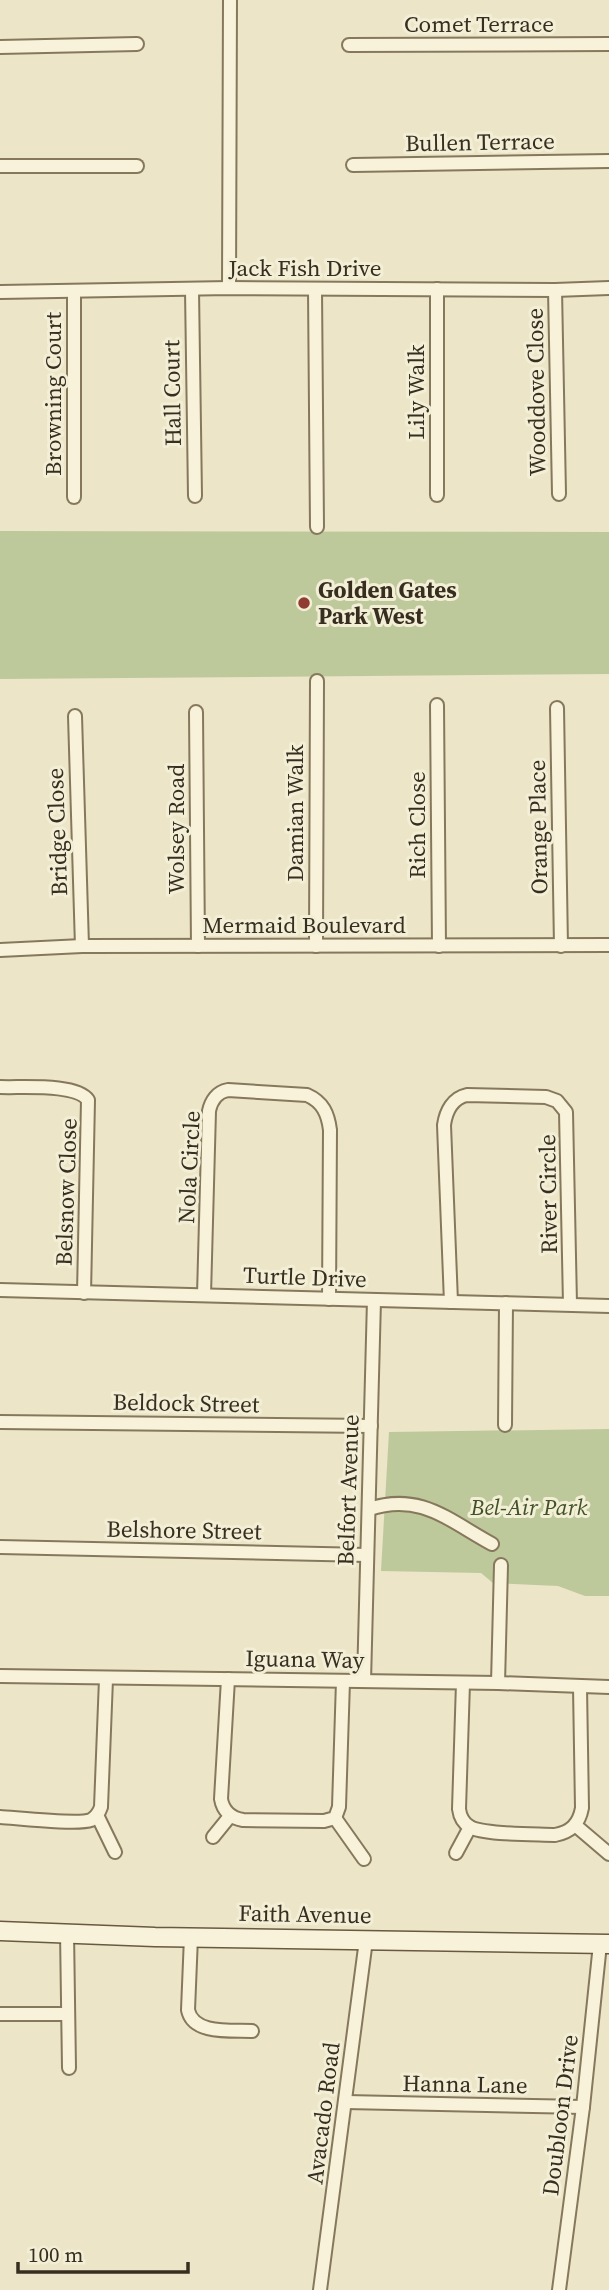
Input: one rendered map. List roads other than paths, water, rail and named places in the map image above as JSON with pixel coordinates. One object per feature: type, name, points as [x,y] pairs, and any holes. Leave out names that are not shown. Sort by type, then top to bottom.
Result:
[{"type":"street","points":[[229,288],[230,0]]},
{"type":"street","points":[[0,47],[137,44]]},
{"type":"street","name":"Comet Terrace","points":[[349,45],[609,44]]},
{"type":"street","name":"Bullen Terrace","points":[[353,165],[609,161]]},
{"type":"street","points":[[0,166],[137,166]]},
{"type":"street","name":"Jack Fish Drive","points":[[0,292],[229,288],[609,288]]},
{"type":"street","points":[[315,289],[317,527]]},
{"type":"street","name":"Lily Walk","points":[[437,289],[438,495]]},
{"type":"street","name":"Hall Court","points":[[191,290],[195,496]]},
{"type":"street","name":"Wooddove Close","points":[[555,290],[559,494]]},
{"type":"street","name":"Browning Court","points":[[74,291],[74,497]]},
{"type":"street","name":"Damian Walk","points":[[316,946],[317,681]]},
{"type":"street","name":"Rich Close","points":[[437,705],[439,946]]},
{"type":"street","name":"Orange Place","points":[[557,708],[561,946]]},
{"type":"street","name":"Wolsey Road","points":[[197,712],[198,946]]},
{"type":"street","name":"Bridge Close","points":[[75,716],[82,946]]},
{"type":"street","name":"Mermaid Boulevard","points":[[0,950],[82,946],[609,946]]},
{"type":"street","name":"Belsnow Close","points":[[0,1087],[71,1090],[85,1095],[88,1100],[83,1293]]},
{"type":"street","name":"Nola Circle","points":[[204,1295],[209,1111],[216,1098],[228,1090],[307,1095],[319,1101],[326,1111],[330,1130],[329,1299]]},
{"type":"street","name":"River Circle","points":[[451,1302],[444,1125],[446,1115],[455,1100],[464,1096],[527,1096],[554,1100],[564,1108],[568,1117],[570,1304]]},
{"type":"street","name":"Turtle Drive","points":[[0,1290],[609,1306]]},
{"type":"street","name":"Belfort Avenue","points":[[364,1681],[374,1300]]},
{"type":"street","points":[[505,1425],[506,1303]]},
{"type":"street","name":"Beldock Street","points":[[0,1422],[371,1426]]},
{"type":"street","points":[[369,1509],[385,1504],[405,1503],[426,1507],[492,1544]]},
{"type":"street","name":"Belshore Street","points":[[0,1547],[368,1555]]},
{"type":"street","points":[[498,1683],[501,1565]]},
{"type":"street","name":"Iguana Way","points":[[0,1676],[609,1687]]},
{"type":"street","points":[[0,1817],[77,1821],[90,1820],[97,1815],[101,1807],[106,1679]]},
{"type":"street","points":[[228,1679],[221,1799],[225,1810],[243,1820],[324,1821],[335,1818]]},
{"type":"street","points":[[335,1818],[339,1807],[343,1681]]},
{"type":"street","points":[[463,1683],[459,1809],[462,1819],[470,1827],[482,1830],[555,1835],[567,1832],[575,1825],[582,1812],[580,1686]]},
{"type":"street","points":[[97,1815],[115,1852]]},
{"type":"street","points":[[213,1837],[230,1815]]},
{"type":"street","points":[[335,1818],[364,1859]]},
{"type":"street","points":[[575,1825],[609,1854]]},
{"type":"street","points":[[456,1853],[470,1827]]},
{"type":"street","name":"Faith Avenue","points":[[0,1931],[604,1944]]},
{"type":"street","points":[[67,1933],[69,2068]]},
{"type":"street","points":[[191,1937],[189,2018],[200,2026],[252,2031]]},
{"type":"street","name":"Avacado Road","points":[[320,2290],[366,1940]]},
{"type":"street","name":"Doubloon Drive","points":[[559,2290],[604,1944]]},
{"type":"street","points":[[0,2014],[68,2014]]},
{"type":"street","name":"Hanna Lane","points":[[346,2102],[583,2107]]},
{"type":"place","name":"Golden Gates Park West","points":[[304,603]]},
{"type":"park label","name":"Bel-Air Park","points":[[529,1507]]}]
